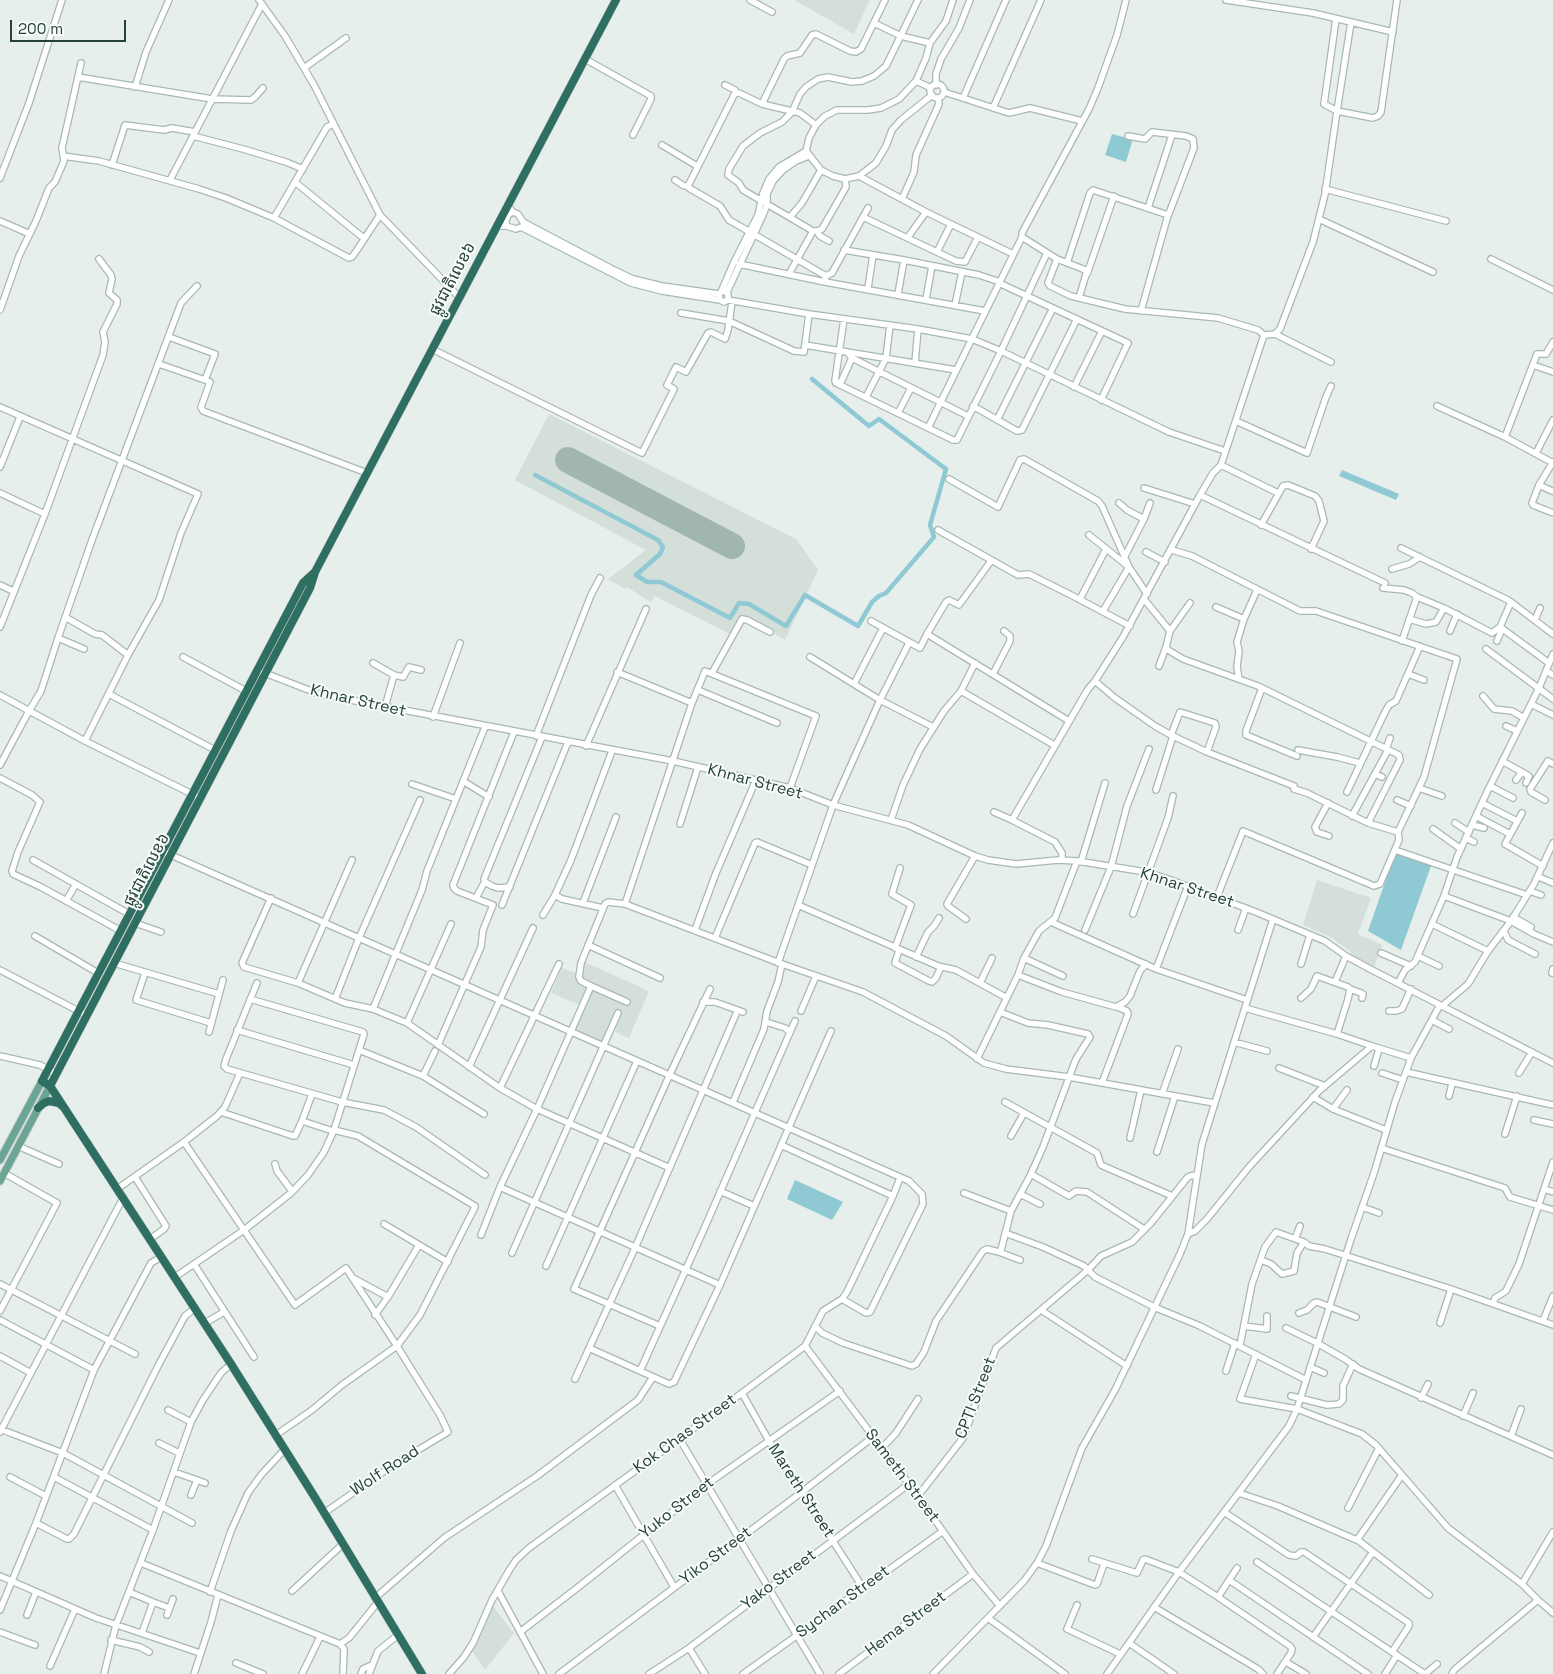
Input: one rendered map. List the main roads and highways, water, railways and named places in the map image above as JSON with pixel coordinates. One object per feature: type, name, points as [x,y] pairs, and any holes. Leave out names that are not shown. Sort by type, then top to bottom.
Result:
[{"type":"highway","name":"ផ្លូវជាតិលេខ៦","points":[[50,1086],[310,588],[315,572],[459,297],[497,226],[510,209],[616,0]]},
{"type":"highway","name":"ផ្លូវជាតិលេខ៦","points":[[42,1081],[303,583],[315,572]]},
{"type":"highway","points":[[288,611],[296,615]]},
{"type":"highway","points":[[42,1081],[50,1086],[205,1323],[285,1449],[422,1674]]},
{"type":"highway","points":[[38,1108],[49,1101],[58,1103],[66,1110]]},
{"type":"main road","name":"ផ្លូវជាតិលេខ៦","points":[[0,1160],[42,1081]]},
{"type":"main road","name":"ផ្លូវជាតិលេខ៦","points":[[0,1181],[50,1086]]},
{"type":"water","points":[[1112,134],[1131,139],[1132,142],[1126,162],[1105,155]]},
{"type":"water","points":[[1342,470],[1399,494],[1396,500],[1339,476]]},
{"type":"water","points":[[1396,851],[1432,863],[1401,950],[1368,931]]},
{"type":"water","points":[[795,1180],[843,1202],[832,1220],[787,1199]]},
{"type":"waterway","points":[[535,475],[658,540],[663,547],[660,554],[636,575],[647,582],[661,582],[730,618],[739,603],[749,604],[786,626],[805,595],[858,626],[872,602],[886,593],[934,537],[930,525],[946,469],[879,419],[869,426],[812,379]]}]
